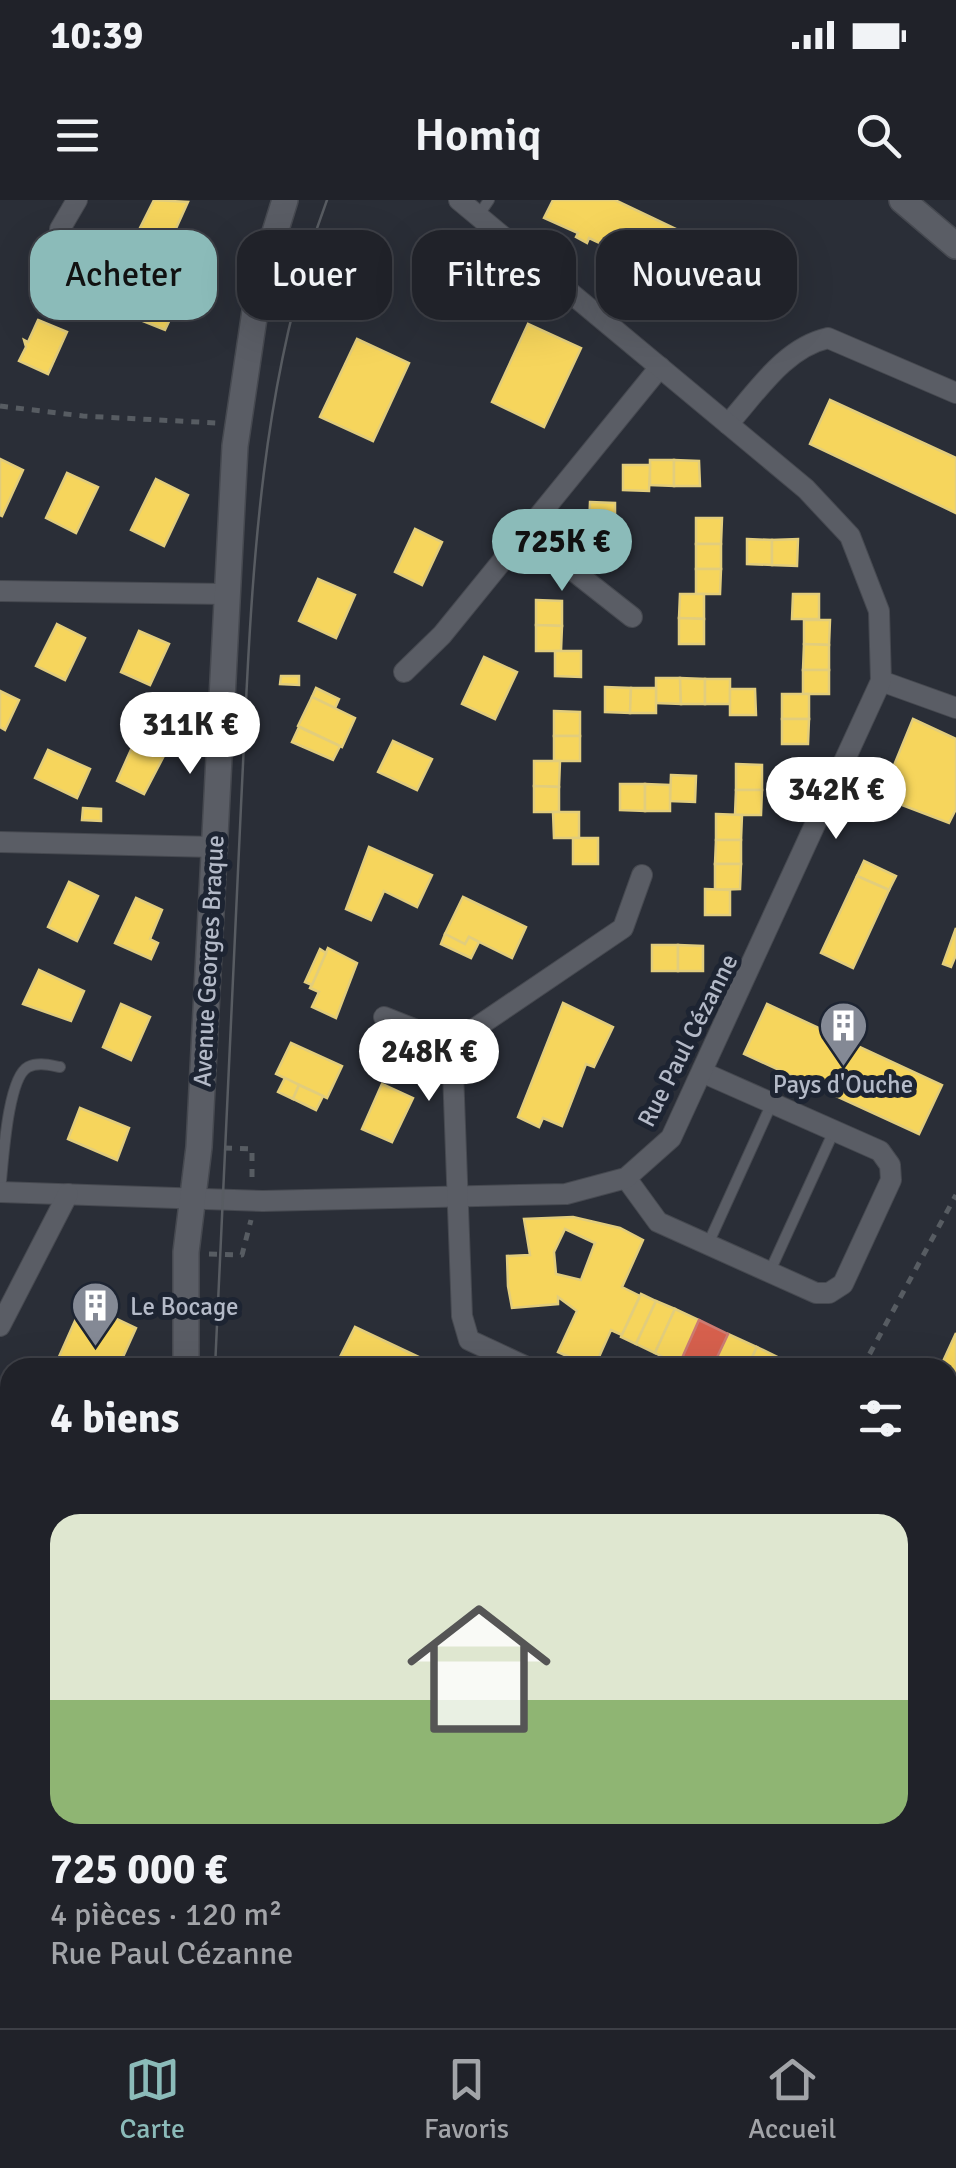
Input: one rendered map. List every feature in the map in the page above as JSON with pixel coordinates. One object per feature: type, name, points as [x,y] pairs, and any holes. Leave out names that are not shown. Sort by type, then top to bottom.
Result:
[{"type":"street","points":[[60,230],[78,200]]},
{"type":"street","name":"Avenue Georges Braque","points":[[186,1358],[186,1252],[238,424],[258,284],[285,200]]},
{"type":"street","name":"Rue Paul Cézanne","points":[[0,1191],[192,1198],[566,1194],[626,1178],[671,1138],[704,1072],[882,680],[878,611],[850,536],[806,489],[660,367],[484,208],[460,200]]},
{"type":"street","points":[[902,200],[956,246]]},
{"type":"street","points":[[728,424],[789,356],[811,342],[828,338],[956,394]]},
{"type":"street","points":[[404,672],[442,635],[660,367]]},
{"type":"street","points":[[524,532],[632,618]]},
{"type":"street","points":[[0,591],[227,594]]},
{"type":"street","points":[[882,680],[956,708]]},
{"type":"street","points":[[0,842],[214,847]]},
{"type":"street","points":[[452,1044],[623,928],[642,874]]},
{"type":"street","points":[[384,1017],[452,1044]]},
{"type":"street","points":[[452,1044],[462,1316],[469,1340],[508,1358]]},
{"type":"street","points":[[626,1178],[658,1222],[816,1293],[829,1294],[843,1284],[891,1180],[890,1165],[880,1151],[704,1072]]},
{"type":"street","points":[[0,1326],[68,1194]]},
{"type":"lane","points":[[0,1191],[14,1083],[25,1068],[40,1063],[60,1067]]},
{"type":"lane","points":[[708,1244],[772,1103]]},
{"type":"lane","points":[[770,1272],[834,1131]]},
{"type":"path","points":[[0,406],[83,416],[238,424]]},
{"type":"path","points":[[867,1358],[956,1194]]},
{"type":"building: Logements","points":[[154,200],[188,202],[175,230],[139,230]]},
{"type":"building: Logements","points":[[553,200],[615,200],[678,230],[596,230],[596,241],[589,238],[587,243],[576,237],[576,230],[544,218]]},
{"type":"building: Logements","points":[[38,320],[67,332],[48,374],[19,361],[26,347],[24,340],[28,342]]},
{"type":"building: Logements","points":[[140,320],[170,320],[165,330]]},
{"type":"building: Logements","points":[[528,324],[581,348],[544,427],[492,402]]},
{"type":"building: Logements","points":[[357,339],[409,363],[373,441],[320,417]]},
{"type":"building: Logements","points":[[830,400],[956,458],[956,513],[810,444]]},
{"type":"building: Logements","points":[[0,459],[23,470],[2,516],[0,515]]},
{"type":"building: Logements","points":[[650,460],[674,460],[674,486],[650,485]]},
{"type":"building: Logements","points":[[674,460],[699,461],[700,486],[674,486]]},
{"type":"building: Logements","points":[[623,465],[650,465],[649,491],[623,490]]},
{"type":"building: Logements","points":[[67,473],[98,487],[76,533],[46,518]]},
{"type":"building: Logements","points":[[156,479],[188,495],[164,546],[131,530]]},
{"type":"building: Logements","points":[[590,502],[615,503],[615,527],[589,527]]},
{"type":"building: Logements","points":[[696,518],[722,518],[721,544],[696,544]]},
{"type":"building: Logements","points":[[589,527],[615,527],[615,552],[589,552]]},
{"type":"building: Logements","points":[[415,529],[442,542],[422,585],[395,572]]},
{"type":"building: Logements","points":[[747,539],[772,540],[772,565],[747,564]]},
{"type":"building: Logements","points":[[798,539],[797,566],[772,565],[772,540]]},
{"type":"building: Logements","points":[[696,544],[721,544],[721,569],[696,569]]},
{"type":"building: Logements","points":[[696,569],[721,569],[720,594],[696,594]]},
{"type":"building: Logements","points":[[318,579],[355,595],[336,638],[299,621]]},
{"type":"building: Logements","points":[[680,594],[704,594],[704,619],[679,618]]},
{"type":"building: Logements","points":[[793,594],[819,594],[819,619],[792,619]]},
{"type":"building: Logements","points":[[536,600],[562,601],[562,626],[536,625]]},
{"type":"building: Logements","points":[[679,618],[704,619],[704,644],[679,644]]},
{"type":"building: Logements","points":[[804,620],[830,620],[829,645],[804,644]]},
{"type":"building: Logements","points":[[57,624],[85,638],[65,680],[36,666]]},
{"type":"building: Logements","points":[[536,625],[562,626],[561,651],[536,651]]},
{"type":"building: Logements","points":[[139,631],[169,644],[150,685],[121,672]]},
{"type":"building: Logements","points":[[804,644],[829,645],[829,670],[803,670]]},
{"type":"building: Logements","points":[[555,651],[581,651],[581,677],[555,676]]},
{"type":"building: Logements","points":[[484,657],[517,672],[495,719],[462,704]]},
{"type":"building: Logements","points":[[803,670],[829,670],[829,694],[803,694]]},
{"type":"building: Logements","points":[[281,676],[299,676],[299,685],[280,684]]},
{"type":"building: Logements","points":[[656,678],[680,678],[681,704],[656,703]]},
{"type":"building: Logements","points":[[680,678],[705,679],[705,704],[681,704]]},
{"type":"building: Logements","points":[[705,679],[730,679],[730,704],[705,704]]},
{"type":"building: Logements","points":[[605,687],[631,688],[630,713],[605,712]]},
{"type":"building: Logements","points":[[316,688],[339,699],[335,708],[312,697]]},
{"type":"building: Logements","points":[[631,688],[656,688],[656,713],[630,713]]},
{"type":"building: Logements","points":[[730,689],[755,689],[756,715],[730,715]]},
{"type":"building: Logements","points":[[0,691],[19,700],[5,730],[0,727]]},
{"type":"building: Logements","points":[[782,694],[809,694],[809,719],[782,719]]},
{"type":"building: Logements","points":[[312,697],[355,718],[342,747],[298,726]]},
{"type":"building: Logements","points":[[554,711],[580,712],[580,736],[554,736]]},
{"type":"building: Logements","points":[[782,719],[809,719],[808,744],[782,744]]},
{"type":"building: Logements","points":[[913,719],[956,739],[956,809],[949,823],[881,797]]},
{"type":"building: Logements","points":[[299,727],[340,746],[333,760],[292,742]]},
{"type":"building: Logements","points":[[138,734],[168,748],[144,794],[117,781]]},
{"type":"building: Logements","points":[[554,736],[580,736],[580,761],[554,761]]},
{"type":"building: Logements","points":[[393,741],[432,759],[417,790],[378,772]]},
{"type":"building: Logements","points":[[48,750],[90,769],[77,798],[35,778]]},
{"type":"building: Logements","points":[[534,761],[560,761],[559,787],[534,786]]},
{"type":"building: Logements","points":[[736,764],[762,765],[762,790],[736,790]]},
{"type":"building: Logements","points":[[671,775],[696,776],[695,802],[670,801]]},
{"type":"building: Logements","points":[[620,784],[645,784],[645,811],[620,810]]},
{"type":"building: Logements","points":[[645,784],[670,785],[670,811],[645,811]]},
{"type":"building: Logements","points":[[534,786],[559,787],[559,812],[534,812]]},
{"type":"building: Logements","points":[[736,790],[762,790],[761,815],[735,815]]},
{"type":"building: Logements","points":[[83,808],[101,809],[101,821],[82,820]]},
{"type":"building: Logements","points":[[553,812],[579,812],[579,838],[554,838]]},
{"type":"building: Logements","points":[[716,814],[742,815],[741,840],[716,840]]},
{"type":"building: Logements","points":[[573,838],[598,838],[598,864],[573,864]]},
{"type":"building: Logements","points":[[716,840],[741,840],[741,864],[715,864]]},
{"type":"building: Logements","points":[[369,847],[432,875],[417,907],[384,891],[371,920],[346,909]]},
{"type":"building: Logements","points":[[864,861],[896,876],[889,890],[857,876]]},
{"type":"building: Logements","points":[[715,864],[741,864],[740,889],[715,890]]},
{"type":"building: Logements","points":[[857,876],[889,890],[853,968],[821,953]]},
{"type":"building: Logements","points":[[69,882],[98,896],[77,941],[48,927]]},
{"type":"building: Logements","points":[[705,889],[730,890],[730,915],[705,915]]},
{"type":"building: Logements","points":[[463,897],[526,927],[512,958],[469,937],[465,944],[445,934]]},
{"type":"building: Logements","points":[[136,898],[162,910],[150,939],[158,943],[151,959],[115,943]]},
{"type":"building: Logements","points":[[956,928],[956,955],[951,967],[943,964]]},
{"type":"building: Logements","points":[[445,934],[465,944],[469,937],[479,942],[471,958],[441,944]]},
{"type":"building: Logements","points":[[652,945],[678,945],[678,971],[652,971]]},
{"type":"building: Logements","points":[[678,945],[703,946],[703,971],[678,971]]},
{"type":"building: Logements","points":[[328,948],[357,963],[336,1018],[312,1007],[319,992],[310,988]]},
{"type":"building: Logements","points":[[320,949],[326,953],[312,985],[305,982]]},
{"type":"building: Logements","points":[[39,970],[84,991],[71,1021],[23,1004]]},
{"type":"building: Logements","points":[[563,1003],[613,1027],[594,1067],[586,1064],[562,1126],[543,1118],[539,1127],[518,1117]]},
{"type":"building: Logements","points":[[121,1004],[150,1017],[131,1060],[103,1047]]},
{"type":"building: Logements","name":"Pays d'Ouche","points":[[767,1004],[942,1085],[919,1134],[744,1054]]},
{"type":"building: Logements","points":[[291,1043],[342,1066],[327,1098],[276,1074]]},
{"type":"building: Logements","points":[[285,1078],[299,1085],[293,1099],[278,1092]]},
{"type":"building: Logements","points":[[382,1084],[413,1098],[392,1142],[362,1129]]},
{"type":"building: Logements","points":[[299,1085],[323,1096],[316,1110],[293,1099]]},
{"type":"building: Logements","points":[[80,1108],[129,1128],[117,1160],[68,1139]]},
{"type":"building: Logements","points":[[573,1217],[620,1228],[643,1240],[622,1287],[640,1296],[622,1335],[611,1330],[598,1358],[572,1358],[558,1352],[577,1311],[558,1297],[558,1304],[512,1308],[507,1256],[530,1255],[524,1219]],"holes":[[[565,1229],[595,1243],[581,1280],[556,1274],[554,1252]]]},
{"type":"building: Logements","points":[[641,1294],[656,1301],[636,1344],[621,1337]]},
{"type":"building: Logements","points":[[656,1301],[675,1309],[655,1353],[636,1344]]},
{"type":"building: Logements","name":"Le Bocage","points":[[83,1303],[136,1328],[122,1358],[58,1358]]},
{"type":"building: Logements","points":[[675,1309],[699,1320],[682,1358],[665,1358],[655,1353]]},
{"type":"building: Logements","points":[[355,1327],[421,1358],[340,1358]]},
{"type":"building: Logements","points":[[956,1333],[956,1358],[945,1358]]},
{"type":"building: Logements","points":[[728,1334],[757,1347],[752,1358],[717,1358]]},
{"type":"building: Logements","points":[[757,1347],[780,1358],[752,1358]]},
{"type":"building: Commerces","points":[[699,1320],[728,1334],[717,1358],[682,1358]]},
{"type":"tram line","points":[[215,1358],[249,653],[261,499],[285,348],[303,273],[327,200]]},
{"type":"place","name":"Pays d'Ouche","points":[[843,1068]]},
{"type":"place","name":"Le Bocage","points":[[95,1348]]}]
